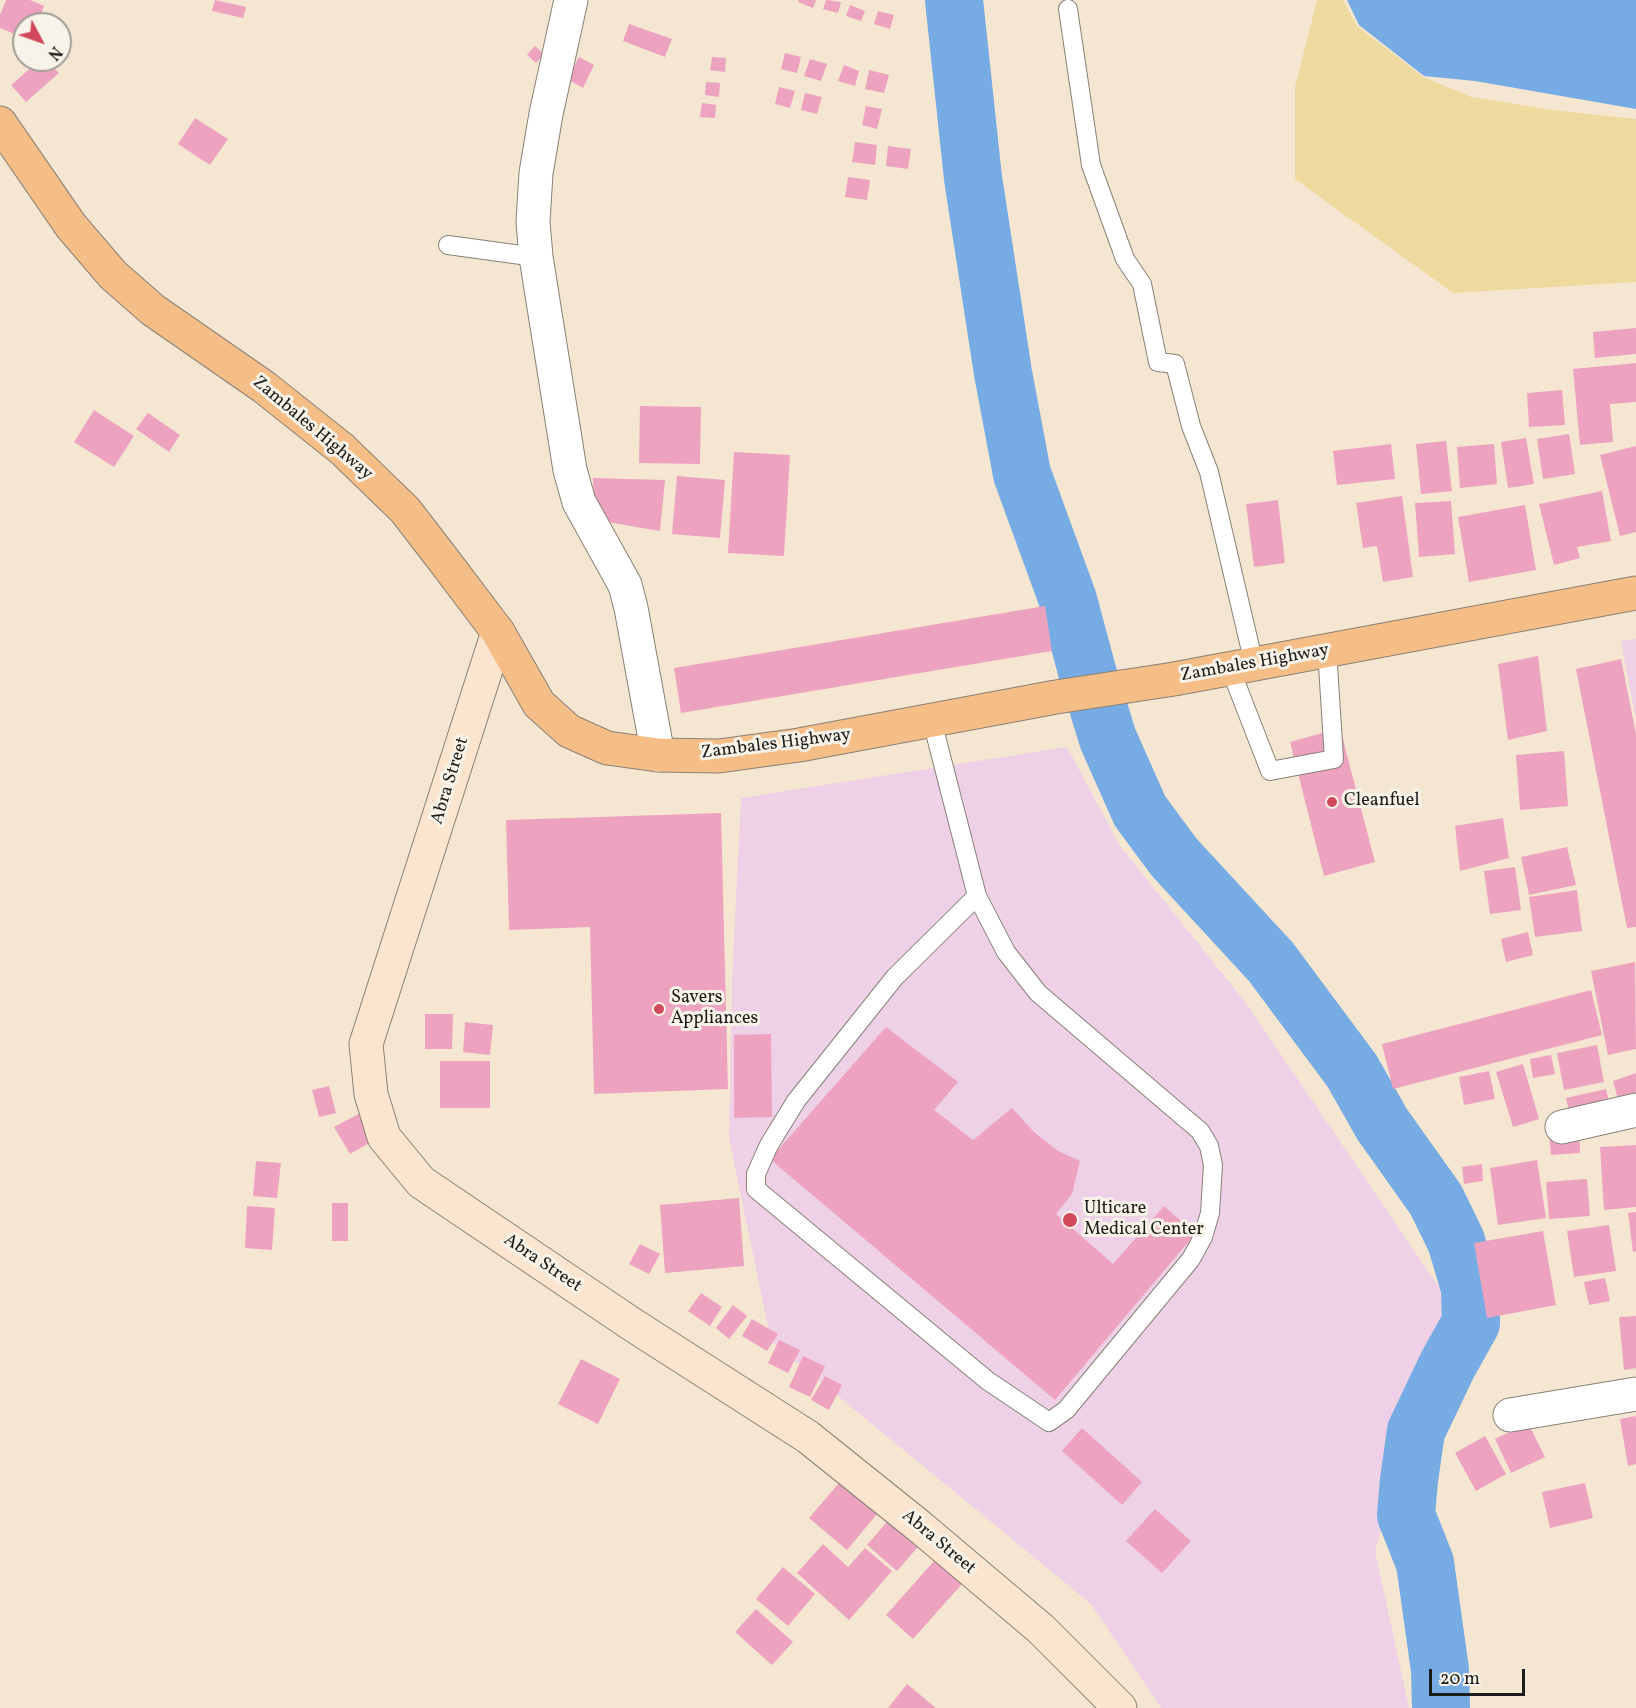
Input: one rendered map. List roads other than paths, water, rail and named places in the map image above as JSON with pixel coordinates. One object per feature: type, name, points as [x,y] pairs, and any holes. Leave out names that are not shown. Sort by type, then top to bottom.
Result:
[{"type":"main road","name":"Zambales Highway","points":[[0,123],[71,226],[113,275],[153,310],[264,387],[342,449],[405,510],[498,632],[539,704],[569,731],[607,748],[658,755],[731,754],[799,745],[932,722],[1056,697],[1174,679],[1636,593]]},
{"type":"street","points":[[570,0],[536,173],[533,222],[536,257],[570,470],[579,502],[625,585],[658,755]]},
{"type":"street","name":"Abra Street","points":[[498,632],[366,1044],[371,1094],[384,1137],[421,1182],[633,1325],[808,1437],[1041,1629],[1120,1708]]},
{"type":"street","points":[[1562,1127],[1636,1110]]},
{"type":"street","points":[[1510,1414],[1636,1394]]},
{"type":"lane","points":[[1068,9],[1091,165],[1125,259],[1142,284],[1158,362],[1175,364],[1191,426],[1209,472],[1242,666],[1270,771],[1334,759],[1327,651]]},
{"type":"lane","points":[[448,245],[536,257]]},
{"type":"lane","points":[[932,722],[977,896],[1006,952],[1038,993],[1200,1131],[1209,1146],[1213,1165],[1210,1214],[1203,1237],[1191,1259],[1066,1410],[1049,1422],[988,1381],[756,1189],[756,1174],[769,1145],[795,1101],[895,977],[977,896]]},
{"type":"water","points":[[1347,0],[1636,0],[1636,109],[1475,81],[1424,76],[1359,25]]},
{"type":"waterway","points":[[954,0],[973,178],[1003,373],[1022,474],[1068,600],[1108,739],[1140,811],[1174,857],[1271,962],[1352,1071],[1382,1124],[1436,1200],[1456,1241],[1470,1288],[1471,1323],[1448,1364],[1416,1431],[1406,1515],[1425,1563],[1440,1670],[1441,1708]]},
{"type":"place","name":"Cleanfuel","points":[[1332,802]]},
{"type":"place","name":"Savers Appliances","points":[[659,1009]]},
{"type":"place","name":"Ulticare Medical Center","points":[[1070,1220]]}]
